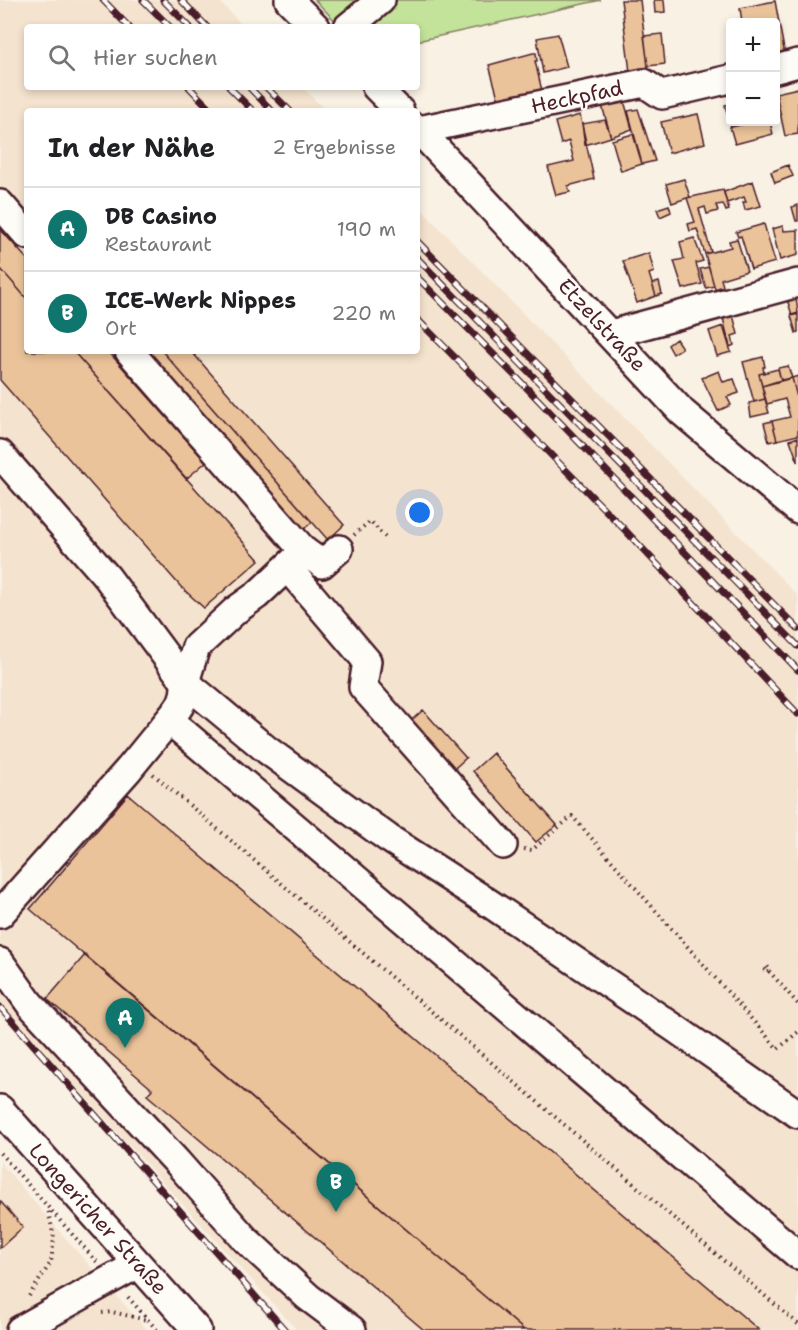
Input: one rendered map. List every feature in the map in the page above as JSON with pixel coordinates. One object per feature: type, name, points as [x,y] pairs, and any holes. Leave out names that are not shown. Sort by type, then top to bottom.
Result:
[{"type":"street","points":[[289,0],[313,24]]},
{"type":"street","points":[[352,24],[381,0]]},
{"type":"street","points":[[780,68],[798,63]]},
{"type":"street","name":"Heckpfad","points":[[420,122],[644,83],[662,95],[726,80]]},
{"type":"street","name":"Etzelstraße","points":[[379,90],[397,108]]},
{"type":"street","name":"Etzelstraße","points":[[420,131],[682,412],[798,510]]},
{"type":"street","points":[[0,204],[24,232]]},
{"type":"street","points":[[611,334],[798,283]]},
{"type":"street","points":[[131,354],[296,559],[367,661],[363,687],[503,845]]},
{"type":"street","points":[[0,454],[107,577],[185,682],[267,750],[388,838],[676,1029],[798,1114]]},
{"type":"street","points":[[296,559],[322,564],[339,549]]},
{"type":"street","points":[[0,914],[181,706],[185,693],[185,682],[196,647],[296,559]]},
{"type":"street","points":[[169,720],[798,1255]]},
{"type":"street","points":[[0,962],[30,1004],[177,1162],[245,1239],[308,1297],[352,1330]]},
{"type":"street","name":"Longericher Straße","points":[[0,1109],[197,1330]]},
{"type":"street","points":[[20,1330],[138,1264]]},
{"type":"path","points":[[339,549],[370,521],[388,540]]},
{"type":"path","points":[[136,760],[798,1324]]},
{"type":"path","points":[[503,845],[532,850],[572,816],[778,1049],[798,1032]]},
{"type":"path","points":[[767,969],[798,1004]]},
{"type":"path","points":[[0,1153],[157,1330]]},
{"type":"path","points":[[23,1300],[31,1294],[51,1262],[54,1238],[48,1208]]},
{"type":"path","points":[[92,1314],[112,1312],[148,1320]]},
{"type":"shaded area","points":[[0,0],[218,0],[241,24],[24,24],[24,90],[305,90],[323,108],[24,108],[24,354],[420,354],[420,208],[798,596],[798,1330],[297,1330],[0,1003]]},
{"type":"shaded area","points":[[0,1162],[80,1255],[147,1330],[0,1330]]},
{"type":"green space","points":[[315,0],[601,0],[420,40],[420,24],[338,24]]},
{"type":"building","points":[[621,0],[640,0],[648,67],[630,72]]},
{"type":"building","points":[[654,0],[664,0],[665,12],[655,13]]},
{"type":"building","points":[[775,1],[778,18],[741,18],[740,8]]},
{"type":"building","points":[[780,28],[785,55],[780,56]]},
{"type":"building","points":[[558,34],[567,67],[543,73],[537,38]]},
{"type":"building","points":[[662,34],[665,64],[648,66],[644,36]]},
{"type":"building","points":[[536,53],[537,61],[535,61],[542,91],[499,101],[489,65]]},
{"type":"building","points":[[798,88],[798,134],[785,136],[780,112],[780,92]]},
{"type":"building","points":[[623,97],[632,129],[611,137],[601,102]]},
{"type":"building","points":[[638,109],[655,161],[642,164],[628,111]]},
{"type":"building","points":[[698,114],[705,143],[669,153],[661,122]]},
{"type":"building","points":[[580,115],[594,179],[568,186],[570,192],[556,195],[548,167],[574,161],[569,141],[561,144],[555,122]]},
{"type":"building","points":[[605,120],[611,137],[585,145],[582,124]]},
{"type":"building","points":[[771,126],[773,134],[735,144],[730,127]]},
{"type":"building","points":[[633,134],[642,164],[621,171],[612,140]]},
{"type":"building","points":[[788,165],[793,176],[775,183],[771,172]]},
{"type":"building","points":[[684,179],[690,197],[672,203],[666,184]]},
{"type":"building","points":[[753,181],[761,206],[745,210],[744,197],[727,203],[724,192]]},
{"type":"building","points":[[723,190],[729,210],[726,211],[723,204],[716,205],[718,211],[707,214],[705,207],[699,209],[711,252],[705,254],[697,229],[690,231],[688,224],[695,222],[687,198]]},
{"type":"building","points":[[669,205],[671,212],[660,217],[657,209]]},
{"type":"building","points":[[798,205],[798,221],[796,221],[792,207]]},
{"type":"building","points":[[764,224],[775,262],[751,269],[741,236],[738,237],[736,232]]},
{"type":"building","points":[[783,226],[784,231],[798,230],[798,255],[780,260],[772,229]]},
{"type":"building","points":[[0,229],[24,256],[24,296],[0,268]]},
{"type":"building","points":[[694,238],[703,261],[696,263],[702,284],[683,289],[674,261],[684,259],[680,242]]},
{"type":"building","points":[[737,239],[747,271],[721,279],[723,286],[715,289],[705,254],[731,247],[729,241]]},
{"type":"building","points":[[649,253],[654,272],[649,274],[656,296],[637,303],[623,261]]},
{"type":"building","points":[[709,267],[714,286],[706,288],[700,269]]},
{"type":"building","points":[[0,268],[24,296],[24,354],[76,354],[259,560],[204,608],[181,587],[0,380]]},
{"type":"building","points":[[659,282],[662,294],[656,296],[652,284]]},
{"type":"building","points":[[796,297],[798,313],[792,315],[787,299]]},
{"type":"building","points":[[798,314],[798,332],[796,333],[791,316]]},
{"type":"building","points":[[733,315],[738,334],[732,336],[734,345],[730,347],[723,318]]},
{"type":"building","points":[[723,326],[731,352],[717,356],[709,331]]},
{"type":"building","points":[[676,339],[682,348],[673,354],[668,345]]},
{"type":"building","points":[[76,354],[111,354],[206,462],[186,479]]},
{"type":"building","points":[[150,354],[165,354],[312,522],[304,529]]},
{"type":"building","points":[[165,354],[194,354],[344,525],[328,540]]},
{"type":"building","points":[[763,357],[764,373],[759,374],[765,399],[754,402],[743,362]]},
{"type":"building","points":[[788,366],[792,378],[781,380],[778,368]]},
{"type":"building","points":[[778,369],[781,380],[762,386],[759,374]]},
{"type":"building","points":[[719,371],[723,382],[734,379],[739,393],[727,397],[731,405],[718,411],[702,378]]},
{"type":"building","points":[[798,376],[798,401],[792,378]]},
{"type":"building","points":[[792,378],[798,401],[798,435],[777,440],[772,421],[790,417],[785,399],[767,404],[762,386]]},
{"type":"building","points":[[765,399],[769,413],[751,417],[749,403]]},
{"type":"building","points":[[772,421],[777,440],[769,442],[764,423]]},
{"type":"building","points":[[798,437],[798,462],[790,440]]},
{"type":"building","points":[[423,710],[466,758],[447,775],[404,727]]},
{"type":"building","points":[[493,753],[557,825],[536,842],[473,771]]},
{"type":"building","points":[[128,794],[759,1330],[524,1330],[30,909]]},
{"type":"building","points":[[85,955],[524,1330],[424,1330],[147,1095],[152,1089],[47,999]]},
{"type":"building","points":[[0,1201],[23,1227],[0,1248]]},
{"type":"railway","points":[[103,0],[126,24]]},
{"type":"railway","points":[[143,0],[167,24]]},
{"type":"railway","points":[[163,0],[187,24]]},
{"type":"railway","points":[[181,0],[204,24]]},
{"type":"railway","points":[[192,90],[209,108]]},
{"type":"railway","points":[[232,90],[250,108]]},
{"type":"railway","points":[[252,90],[269,108]]},
{"type":"railway","points":[[269,90],[287,108]]},
{"type":"railway","points":[[420,244],[798,629]]},
{"type":"railway","points":[[420,261],[798,646]]},
{"type":"railway","points":[[420,280],[798,670]]},
{"type":"railway","points":[[420,322],[624,529],[798,714]]},
{"type":"railway","points":[[0,1007],[285,1330]]},
{"type":"place","name":"DB Casino","points":[[125,1048]]},
{"type":"place","name":"ICE-Werk Nippes","points":[[336,1212]]}]
